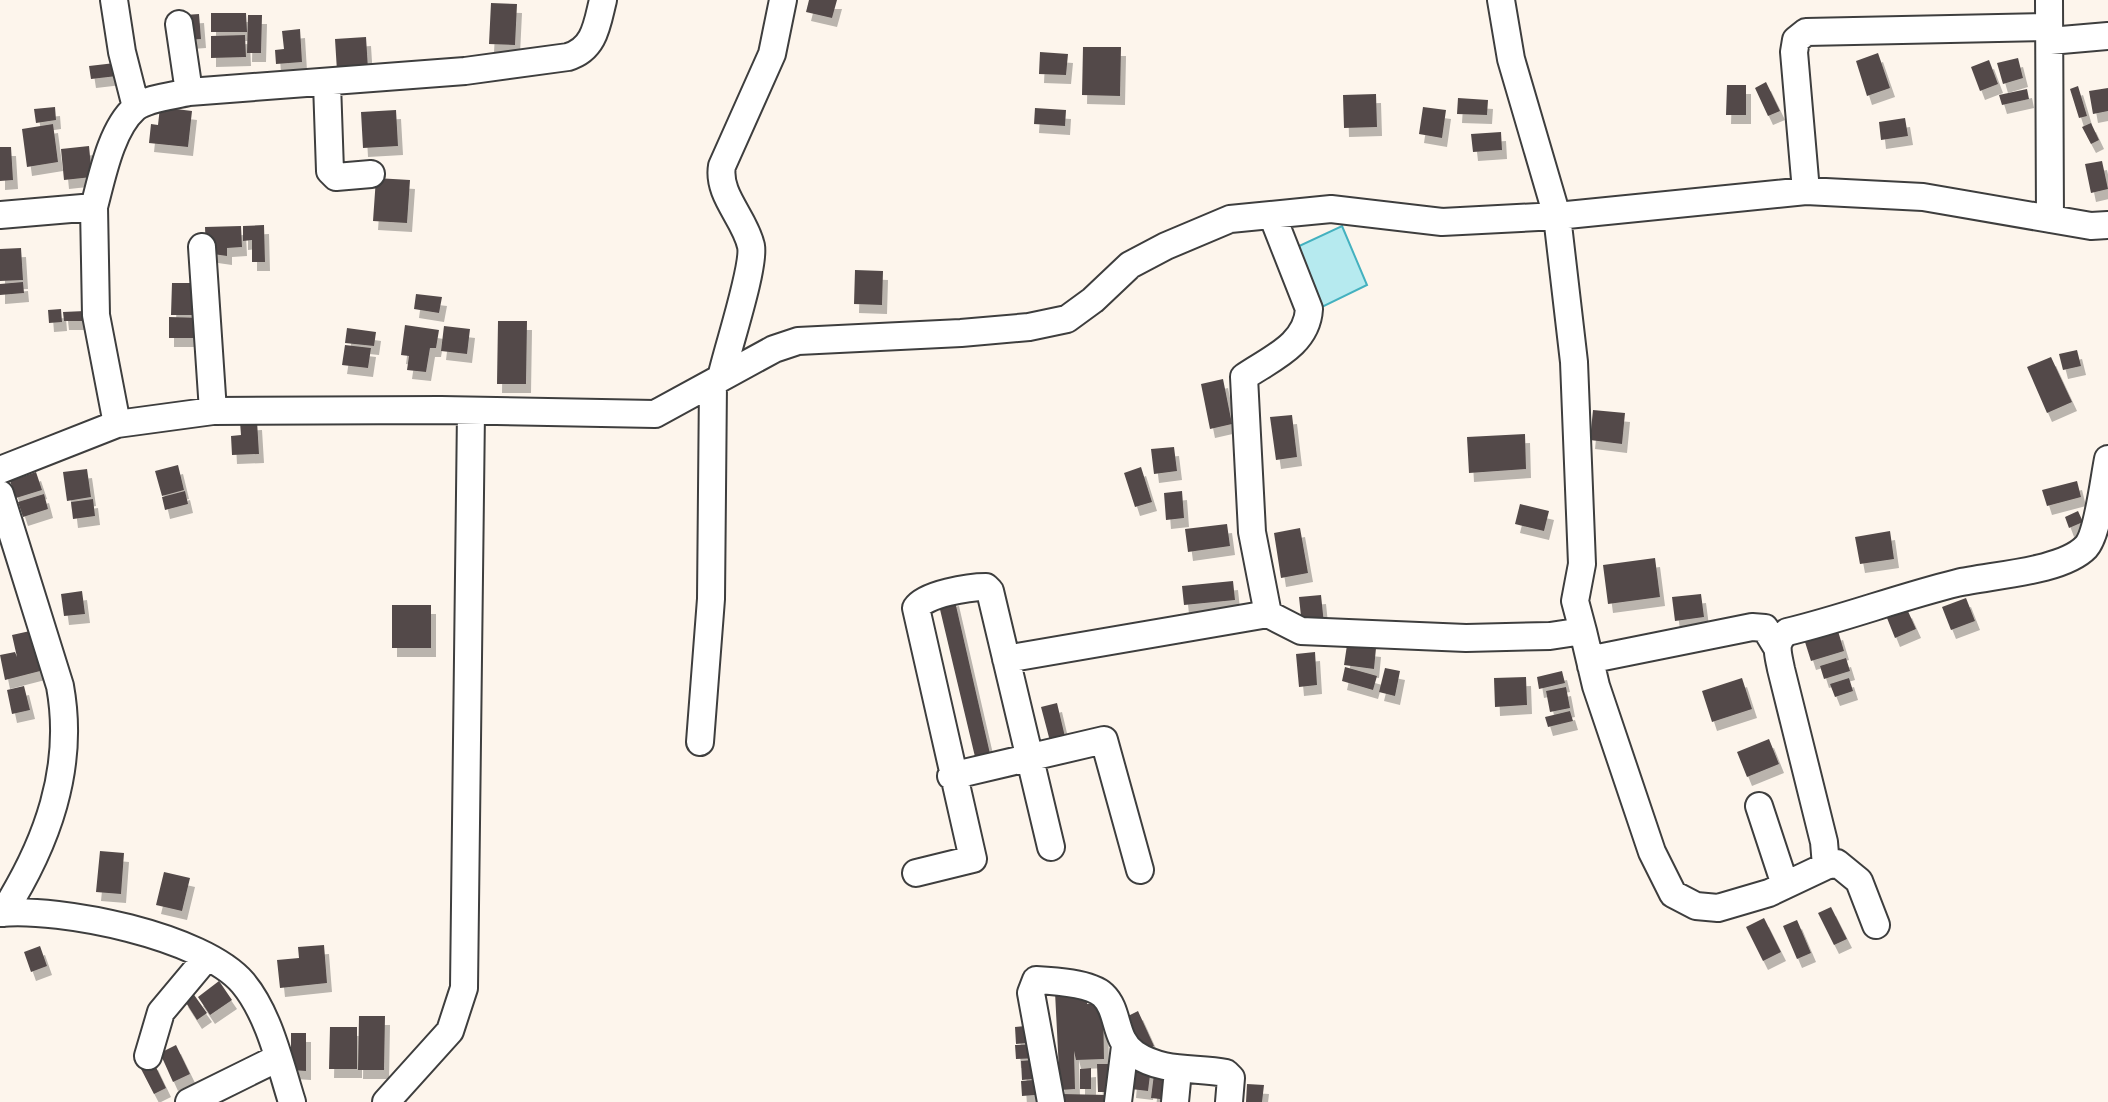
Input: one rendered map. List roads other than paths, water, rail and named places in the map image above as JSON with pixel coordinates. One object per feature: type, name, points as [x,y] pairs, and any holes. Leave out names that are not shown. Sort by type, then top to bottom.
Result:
[{"type":"street","points":[[114,0],[122,52],[136,107]]},
{"type":"street","points":[[117,424],[96,315],[94,207],[115,142],[136,107],[189,92],[465,71],[581,53],[594,33],[603,0]]},
{"type":"street","points":[[700,742],[711,599],[717,381],[748,275],[751,247],[721,176],[772,54],[783,0]]},
{"type":"street","points":[[1501,0],[1511,59],[1557,216],[1574,362],[1582,564],[1575,601],[1591,666],[1652,852],[1673,894],[1696,906],[1718,908],[1837,863],[1854,875],[1876,925]]},
{"type":"street","points":[[2049,0],[2050,219]]},
{"type":"street","points":[[179,24],[189,92]]},
{"type":"street","points":[[1806,191],[1794,52],[1796,40],[1806,32],[2108,36]]},
{"type":"street","points":[[327,83],[330,171],[336,177],[371,174]]},
{"type":"street","points":[[0,470],[117,424],[213,411],[644,415],[667,410],[774,349],[814,338],[961,333],[1029,327],[1067,319],[1093,300],[1130,265],[1230,219],[1331,209],[1442,222],[1557,216],[1806,191],[1923,197],[2050,219],[2108,225]]},
{"type":"street","points":[[0,215],[94,207]]},
{"type":"street","points":[[1268,614],[1252,532],[1244,377],[1295,342],[1308,321],[1309,309],[1272,215]]},
{"type":"street","points":[[202,247],[213,411]]},
{"type":"street","points":[[731,330],[774,349]]},
{"type":"street","points":[[386,1102],[450,1031],[464,988],[471,411]]},
{"type":"street","points":[[1776,646],[1779,638],[1787,632],[1957,583],[2056,563],[2077,552],[2087,546],[2092,534],[2108,459]]},
{"type":"street","points":[[0,494],[56,671],[66,717],[59,780],[45,836],[1,913],[93,920],[179,944],[207,957],[244,984],[278,1058],[292,1102]]},
{"type":"street","points":[[916,873],[973,859],[951,776],[916,614],[917,604],[986,587],[1051,847]]},
{"type":"street","points":[[1006,659],[1268,614],[1301,631],[1466,638],[1550,636],[1583,631]]},
{"type":"street","points":[[1591,666],[1598,658],[1752,627],[1765,628],[1776,646],[1824,842],[1826,866]]},
{"type":"street","points":[[951,776],[1104,740],[1140,870]]},
{"type":"street","points":[[1759,806],[1785,885]]},
{"type":"street","points":[[148,1056],[161,1012],[207,957]]},
{"type":"street","points":[[1051,1102],[1031,993],[1033,982],[1083,987],[1104,995],[1125,1046],[1118,1102]]},
{"type":"street","points":[[1125,1046],[1142,1058],[1178,1070],[1226,1073],[1231,1078],[1229,1102]]},
{"type":"street","points":[[189,1102],[278,1058]]},
{"type":"street","points":[[1175,1102],[1178,1070]]},
{"type":"water","points":[[1342,226],[1367,285],[1322,307],[1297,247]]}]
